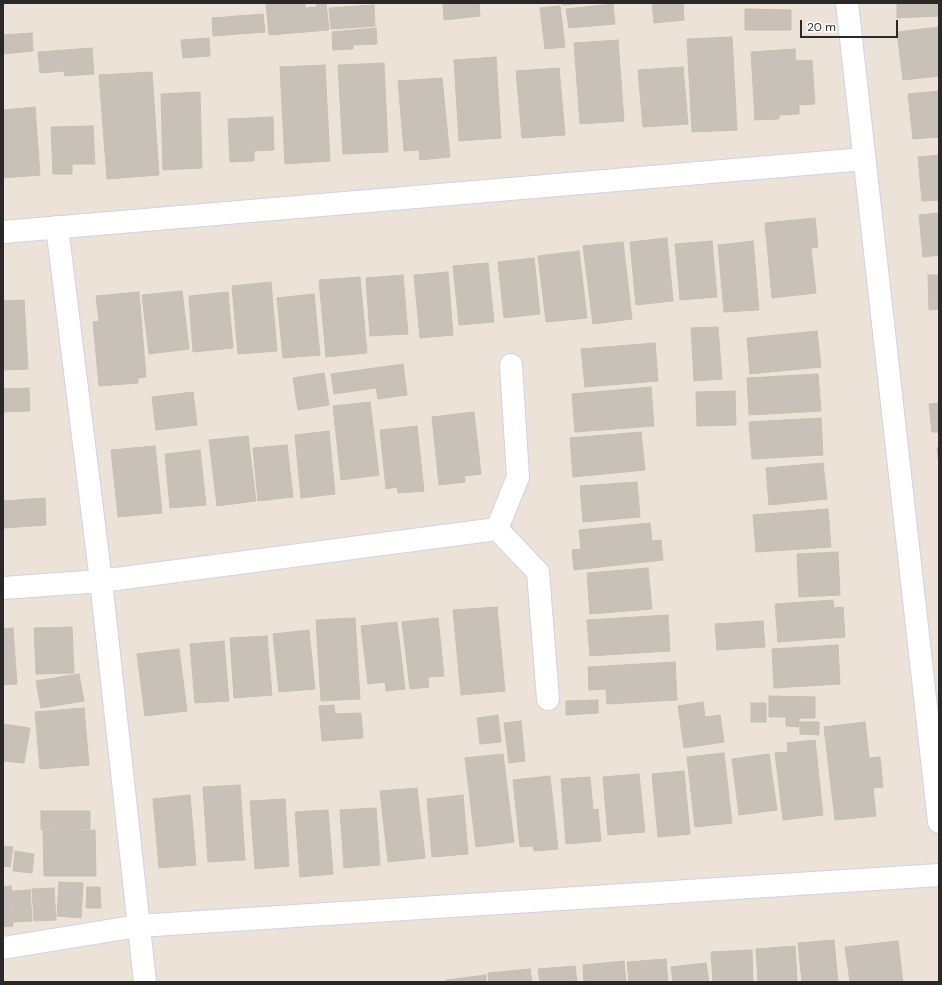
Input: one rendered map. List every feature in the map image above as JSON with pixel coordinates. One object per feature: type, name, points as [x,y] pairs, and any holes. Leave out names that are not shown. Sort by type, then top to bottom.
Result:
[{"type":"street","points":[[847,3],[939,822]]},
{"type":"street","points":[[3,232],[864,159]]},
{"type":"street","points":[[57,227],[101,581],[145,982]]},
{"type":"street","points":[[497,529],[518,477],[511,365]]},
{"type":"street","points":[[3,588],[101,581],[497,529]]},
{"type":"street","points":[[497,529],[538,572],[548,699]]},
{"type":"street","points":[[3,948],[138,926],[939,875]]},
{"type":"building","points":[[266,3],[305,3],[305,8],[317,7],[316,3],[326,3],[329,30],[269,35]]},
{"type":"building","points":[[443,3],[479,3],[480,16],[444,20]]},
{"type":"building","points":[[563,3],[586,3],[563,5]]},
{"type":"building","points":[[652,3],[683,3],[684,20],[654,23]]},
{"type":"building","points":[[897,3],[939,3],[939,16],[897,18]]},
{"type":"building","points":[[613,4],[615,24],[569,28],[566,9]]},
{"type":"building","points":[[374,5],[375,26],[331,29],[329,8]]},
{"type":"building","points":[[560,6],[565,47],[545,49],[540,8]]},
{"type":"building","points":[[745,9],[791,10],[791,30],[745,30]]},
{"type":"building","points":[[263,14],[265,32],[213,36],[212,18]]},
{"type":"building","points":[[939,27],[939,76],[903,80],[897,32]]},
{"type":"building","points":[[376,28],[377,44],[353,45],[353,49],[333,50],[332,32]]},
{"type":"building","points":[[32,33],[33,51],[3,54],[3,35]]},
{"type":"building","points":[[732,37],[737,130],[692,132],[687,39]]},
{"type":"building","points":[[209,38],[210,56],[183,58],[181,40]]},
{"type":"building","points":[[618,40],[624,121],[580,124],[574,43]]},
{"type":"building","points":[[92,48],[94,74],[65,76],[64,71],[40,73],[38,52]]},
{"type":"building","points":[[795,49],[796,61],[812,60],[815,104],[799,105],[799,114],[779,115],[779,119],[755,120],[751,52]]},
{"type":"building","points":[[496,57],[501,138],[459,141],[454,60]]},
{"type":"building","points":[[384,63],[388,152],[343,154],[338,65]]},
{"type":"building","points":[[325,65],[330,161],[285,164],[280,67]]},
{"type":"building","points":[[683,67],[688,124],[643,127],[638,70]]},
{"type":"building","points":[[559,68],[565,135],[522,138],[516,71]]},
{"type":"building","points":[[152,72],[159,175],[107,179],[99,75]]},
{"type":"building","points":[[442,78],[450,157],[420,160],[419,150],[404,151],[398,81]]},
{"type":"building","points":[[939,91],[939,137],[913,139],[908,94]]},
{"type":"building","points":[[200,92],[202,168],[163,170],[161,94]]},
{"type":"building","points":[[35,107],[40,175],[3,178],[3,110]]},
{"type":"building","points":[[273,117],[274,150],[254,151],[254,161],[230,162],[228,119]]},
{"type":"building","points":[[93,126],[95,164],[72,164],[72,174],[53,174],[51,127]]},
{"type":"building","points":[[939,155],[939,200],[922,201],[918,157]]},
{"type":"building","points":[[939,213],[939,255],[923,257],[919,215]]},
{"type":"building","points":[[815,218],[818,247],[811,248],[816,293],[772,298],[765,223]]},
{"type":"building","points":[[667,238],[673,301],[636,305],[630,242]]},
{"type":"building","points":[[712,241],[717,297],[680,300],[675,244]]},
{"type":"building","points":[[753,241],[759,310],[724,312],[718,245]]},
{"type":"building","points":[[623,242],[632,319],[593,324],[583,246]]},
{"type":"building","points":[[579,251],[587,318],[546,322],[538,256]]},
{"type":"building","points":[[534,258],[540,314],[504,318],[498,262]]},
{"type":"building","points":[[488,263],[494,322],[459,325],[453,266]]},
{"type":"building","points":[[448,272],[453,335],[420,338],[414,275]]},
{"type":"building","points":[[403,275],[408,334],[370,336],[366,278]]},
{"type":"building","points":[[928,275],[939,275],[939,309],[929,310]]},
{"type":"building","points":[[360,277],[367,353],[326,357],[319,280]]},
{"type":"building","points":[[271,282],[277,351],[238,354],[232,286]]},
{"type":"building","points":[[182,291],[189,349],[149,354],[142,295]]},
{"type":"building","points":[[139,292],[146,377],[138,378],[138,383],[99,386],[93,322],[99,321],[96,296]]},
{"type":"building","points":[[228,292],[233,348],[193,352],[189,296]]},
{"type":"building","points":[[314,294],[320,355],[283,358],[277,298]]},
{"type":"building","points":[[24,300],[28,369],[3,370],[3,301]]},
{"type":"building","points":[[718,327],[722,379],[694,381],[691,328]]},
{"type":"building","points":[[817,331],[821,367],[750,374],[747,338]]},
{"type":"building","points":[[655,343],[658,381],[585,387],[581,349]]},
{"type":"building","points":[[403,364],[407,395],[378,399],[376,388],[334,394],[331,374]]},
{"type":"building","points":[[324,373],[329,405],[298,410],[293,378]]},
{"type":"building","points":[[818,374],[821,411],[749,415],[747,378]]},
{"type":"building","points":[[651,387],[654,426],[575,432],[572,394]]},
{"type":"building","points":[[29,388],[30,411],[3,412],[3,389]]},
{"type":"building","points":[[735,391],[736,425],[697,426],[696,392]]},
{"type":"building","points":[[193,392],[197,425],[156,430],[152,397]]},
{"type":"building","points":[[370,402],[379,475],[341,480],[333,406]]},
{"type":"building","points":[[939,403],[939,432],[932,432],[929,404]]},
{"type":"building","points":[[474,412],[481,474],[464,476],[465,482],[439,485],[432,417]]},
{"type":"building","points":[[821,418],[823,455],[752,459],[749,422]]},
{"type":"building","points":[[417,426],[424,491],[398,493],[397,487],[386,489],[380,430]]},
{"type":"building","points":[[329,431],[335,494],[301,498],[295,435]]},
{"type":"building","points":[[641,432],[645,470],[573,477],[570,438]]},
{"type":"building","points":[[248,436],[256,501],[217,506],[209,440]]},
{"type":"building","points":[[287,445],[293,497],[258,501],[253,448]]},
{"type":"building","points":[[155,446],[162,513],[118,517],[111,450]]},
{"type":"building","points":[[939,447],[939,464],[937,448]]},
{"type":"building","points":[[200,450],[206,505],[170,508],[165,454]]},
{"type":"building","points":[[823,463],[827,499],[769,505],[766,468]]},
{"type":"building","points":[[637,482],[640,517],[583,522],[580,486]]},
{"type":"building","points":[[45,498],[46,525],[4,528],[3,501]]},
{"type":"building","points":[[828,509],[831,547],[756,552],[753,515]]},
{"type":"building","points":[[650,523],[652,541],[661,540],[663,560],[574,570],[572,550],[581,549],[579,530]]},
{"type":"building","points":[[838,552],[840,595],[799,597],[797,554]]},
{"type":"building","points":[[648,568],[652,609],[590,614],[587,573]]},
{"type":"building","points":[[833,600],[834,608],[843,607],[845,637],[778,642],[775,604]]},
{"type":"building","points":[[497,607],[505,691],[461,695],[453,610]]},
{"type":"building","points":[[668,615],[670,651],[590,656],[587,620]]},
{"type":"building","points":[[355,618],[360,699],[321,701],[316,620]]},
{"type":"building","points":[[438,618],[444,676],[428,677],[429,687],[410,689],[402,622]]},
{"type":"building","points":[[763,621],[765,647],[717,650],[715,624]]},
{"type":"building","points":[[397,622],[405,689],[386,691],[385,682],[368,684],[361,626]]},
{"type":"building","points":[[72,627],[74,673],[36,674],[34,628]]},
{"type":"building","points":[[13,628],[17,684],[3,685],[3,629]]},
{"type":"building","points":[[309,630],[315,689],[279,692],[273,634]]},
{"type":"building","points":[[267,636],[272,695],[234,698],[230,638]]},
{"type":"building","points":[[224,641],[229,701],[195,703],[190,644]]},
{"type":"building","points":[[838,645],[840,684],[774,688],[772,649]]},
{"type":"building","points":[[179,649],[187,711],[145,716],[137,654]]},
{"type":"building","points":[[675,662],[677,700],[607,704],[606,689],[589,690],[588,667]]},
{"type":"building","points":[[79,674],[84,701],[41,708],[36,681]]},
{"type":"building","points":[[769,696],[815,697],[815,718],[799,718],[799,727],[786,726],[786,717],[769,717]]},
{"type":"building","points":[[598,700],[598,713],[566,715],[566,701]]},
{"type":"building","points":[[703,702],[705,717],[720,715],[724,742],[684,748],[678,706]]},
{"type":"building","points":[[751,703],[766,703],[766,722],[751,722]]},
{"type":"building","points":[[334,705],[335,714],[361,713],[363,738],[322,741],[319,706]]},
{"type":"building","points":[[84,708],[89,765],[40,769],[35,712]]},
{"type":"building","points":[[498,715],[501,742],[480,744],[477,718]]},
{"type":"building","points":[[521,721],[525,761],[509,763],[504,723]]},
{"type":"building","points":[[800,722],[819,722],[819,735],[800,734]]},
{"type":"building","points":[[865,722],[869,758],[880,757],[883,787],[873,788],[876,816],[835,820],[824,727]]},
{"type":"building","points":[[3,724],[30,728],[24,763],[4,761]]},
{"type":"building","points":[[815,740],[823,815],[783,820],[775,753],[788,752],[787,743]]},
{"type":"building","points":[[724,753],[732,823],[695,827],[687,757]]},
{"type":"building","points":[[503,754],[514,842],[476,847],[465,758]]},
{"type":"building","points":[[769,754],[777,810],[739,815],[732,759]]},
{"type":"building","points":[[684,771],[690,834],[658,837],[652,774]]},
{"type":"building","points":[[639,774],[645,832],[608,835],[603,777]]},
{"type":"building","points":[[550,776],[558,849],[534,851],[533,846],[520,847],[513,780]]},
{"type":"building","points":[[590,777],[593,810],[598,809],[601,841],[566,844],[561,779]]},
{"type":"building","points":[[240,785],[245,860],[208,862],[203,787]]},
{"type":"building","points":[[417,788],[425,858],[388,862],[380,791]]},
{"type":"building","points":[[190,795],[196,865],[159,868],[153,799]]},
{"type":"building","points":[[463,795],[468,854],[432,857],[427,799]]},
{"type":"building","points":[[285,799],[289,866],[255,869],[250,801]]},
{"type":"building","points":[[376,808],[380,865],[344,868],[340,810]]},
{"type":"building","points":[[328,810],[333,874],[300,877],[295,812]]},
{"type":"building","points":[[41,811],[90,811],[90,829],[41,830]]},
{"type":"building","points":[[95,830],[96,876],[44,876],[43,831]]},
{"type":"building","points":[[3,846],[13,847],[10,867],[3,866]]},
{"type":"building","points":[[15,851],[34,854],[32,873],[13,871]]},
{"type":"building","points":[[59,882],[83,883],[81,918],[57,916]]},
{"type":"building","points":[[11,886],[13,926],[3,927],[3,887]]},
{"type":"building","points":[[87,887],[100,887],[101,908],[86,908]]},
{"type":"building","points":[[54,888],[56,920],[34,921],[32,889]]},
{"type":"building","points":[[30,890],[32,921],[14,922],[12,891]]},
{"type":"building","points":[[834,940],[838,982],[802,982],[798,943]]},
{"type":"building","points":[[898,941],[903,982],[850,982],[845,947]]},
{"type":"building","points":[[795,946],[797,982],[758,982],[756,949]]},
{"type":"building","points":[[752,950],[753,982],[713,982],[711,952]]},
{"type":"building","points":[[666,959],[668,982],[629,982],[627,962]]},
{"type":"building","points":[[624,961],[626,982],[584,982],[583,965]]},
{"type":"building","points":[[706,963],[709,982],[673,982],[671,967]]},
{"type":"building","points":[[575,966],[577,982],[540,982],[538,969]]},
{"type":"building","points":[[530,969],[532,982],[489,982],[488,973]]},
{"type":"building","points":[[486,975],[486,982],[447,982],[446,980]]}]
